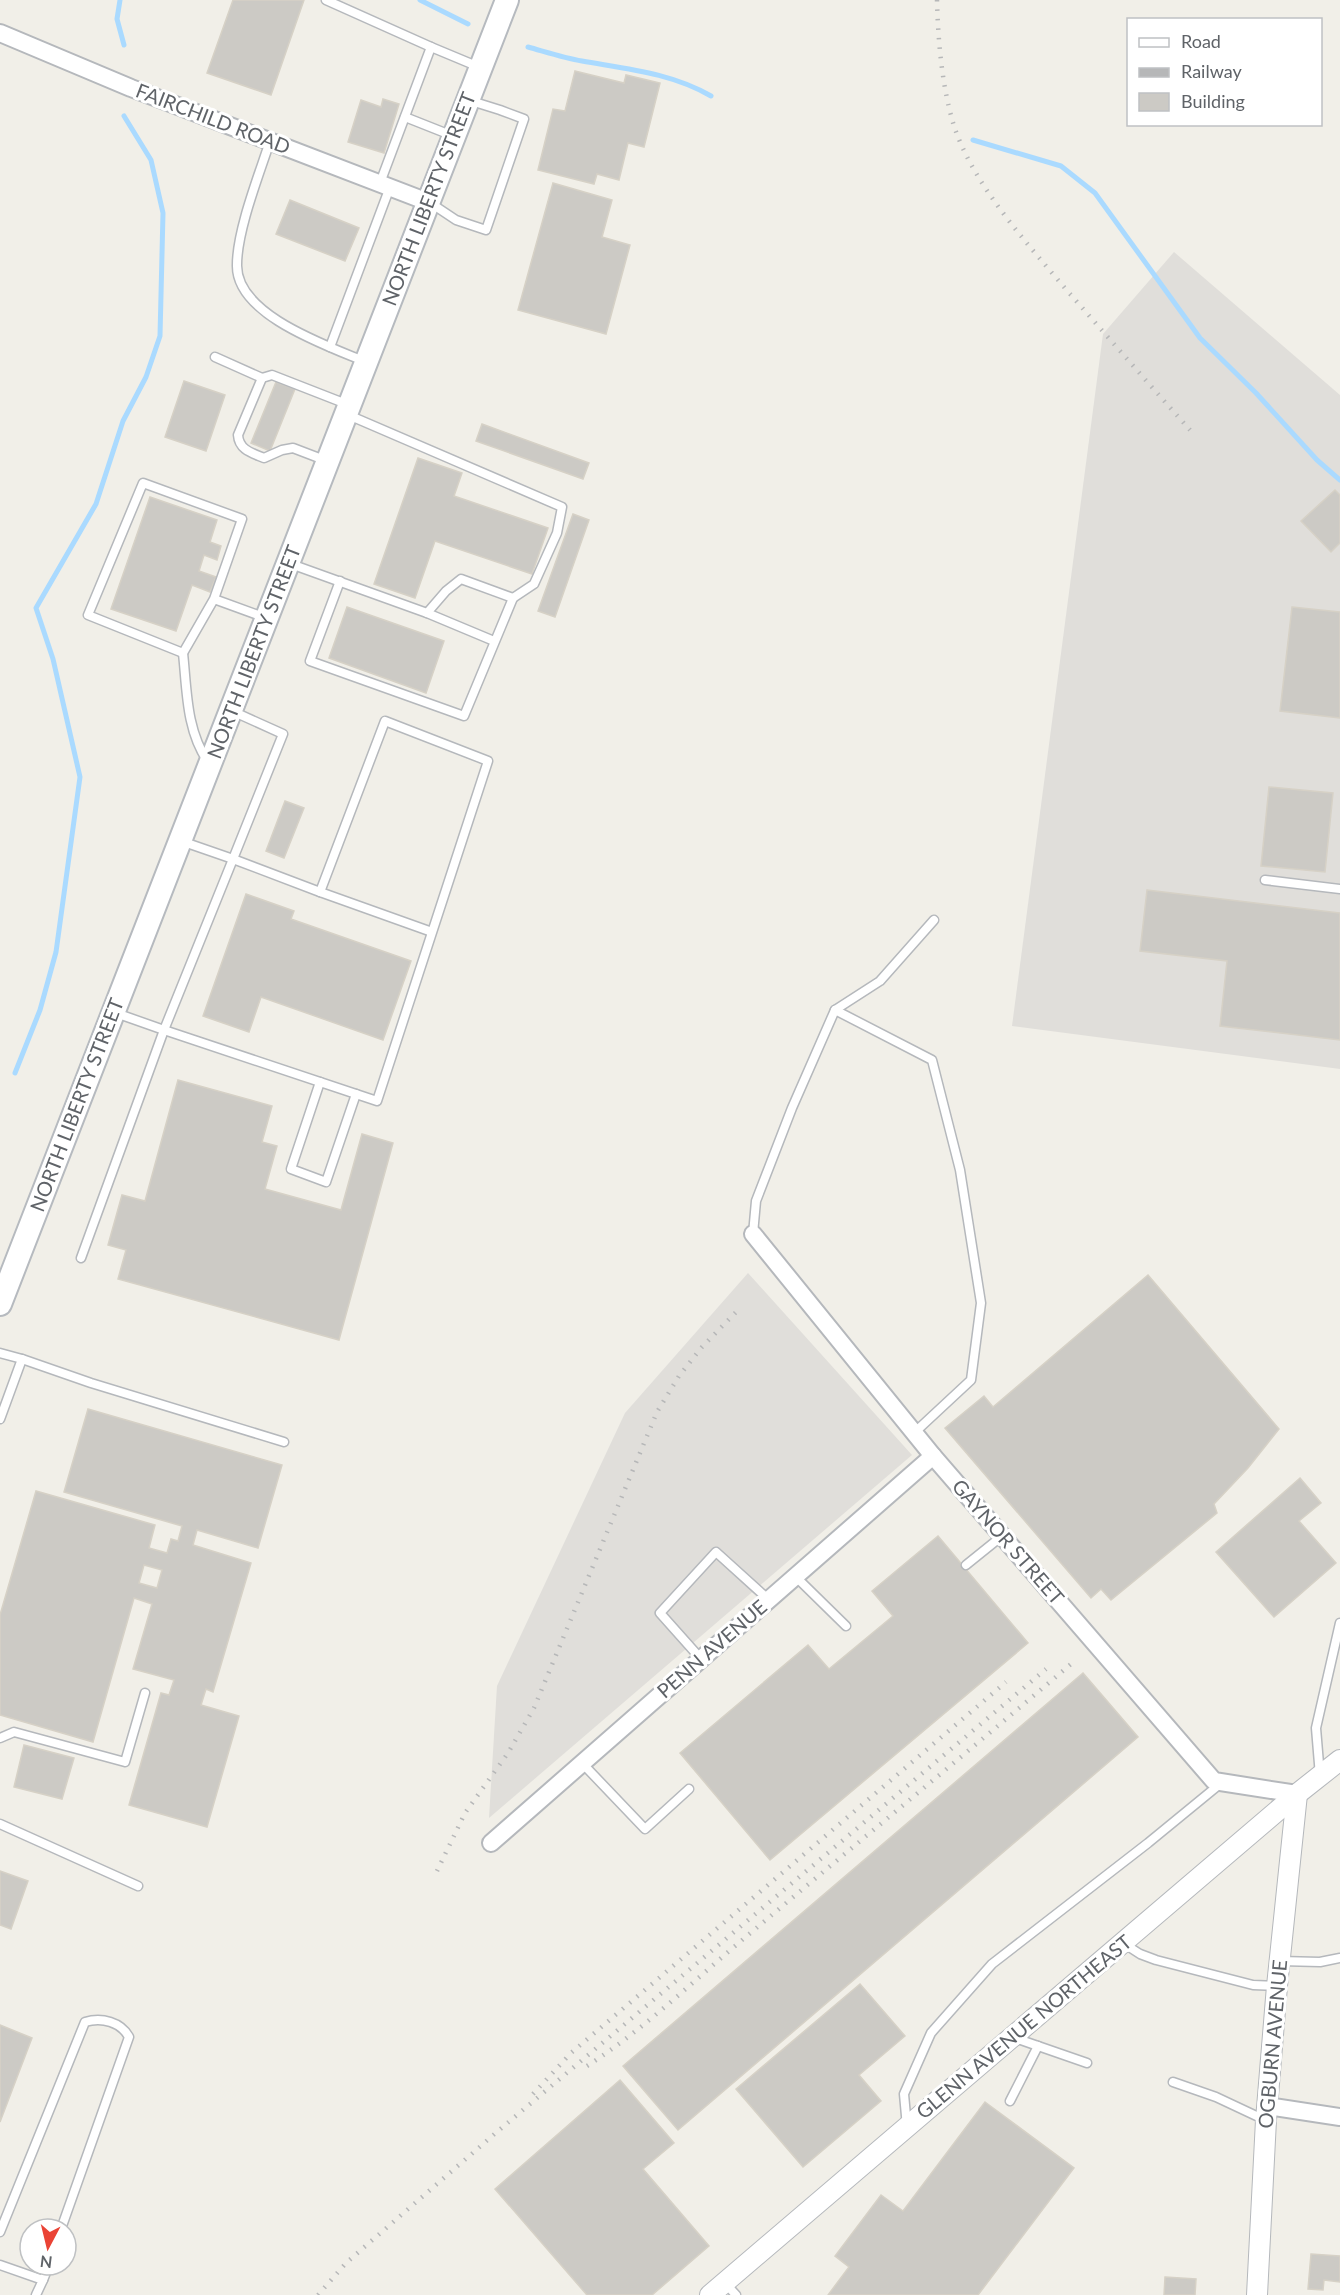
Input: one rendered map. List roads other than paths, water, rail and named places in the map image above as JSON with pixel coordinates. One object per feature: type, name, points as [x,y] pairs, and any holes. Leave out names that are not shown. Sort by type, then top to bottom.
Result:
[{"type":"main road","name":"NORTH LIBERTY STREET","points":[[0,1304],[507,0]]},
{"type":"street","name":"FAIRCHILD ROAD","points":[[0,33],[131,88],[428,202]]},
{"type":"street","name":"GAYNOR STREET","points":[[753,1234],[933,1456],[1214,1781],[1297,1794]]},
{"type":"street","name":"PENN AVENUE","points":[[491,1843],[933,1456]]},
{"type":"street","name":"GLENN AVENUE NORTHEAST","points":[[723,2291],[907,2127],[1297,1794],[1340,1760]]},
{"type":"street","name":"OGBURN AVENUE","points":[[1257,2295],[1266,2113],[1297,1794]]},
{"type":"street","points":[[1266,2113],[1340,2117]]},
{"type":"lane","points":[[326,0],[481,68]]},
{"type":"lane","points":[[330,347],[385,185],[405,117],[431,47]]},
{"type":"lane","points":[[428,202],[456,220],[486,230],[524,119],[468,100]]},
{"type":"lane","points":[[405,117],[454,136]]},
{"type":"lane","points":[[270,141],[242,232],[237,265],[240,282],[248,296],[297,332],[366,362]]},
{"type":"lane","points":[[215,357],[262,378],[272,375],[281,377],[347,410],[562,507],[556,533],[534,584],[513,598],[464,716],[309,661],[340,581]]},
{"type":"lane","points":[[262,378],[238,435],[239,443],[245,449],[264,458],[293,448],[327,461]]},
{"type":"lane","points":[[183,653],[88,615],[143,483],[242,519],[214,599],[183,653],[192,730],[198,747],[210,765]]},
{"type":"lane","points":[[288,563],[427,613],[494,640]]},
{"type":"lane","points":[[427,613],[446,591],[461,579],[513,598]]},
{"type":"lane","points":[[214,599],[267,618]]},
{"type":"lane","points":[[81,1258],[164,1030],[283,734],[232,711]]},
{"type":"lane","points":[[113,1012],[377,1101],[488,761],[385,721],[320,892]]},
{"type":"lane","points":[[180,840],[432,932]]},
{"type":"lane","points":[[1265,880],[1340,889]]},
{"type":"lane","points":[[753,1234],[756,1201],[792,1108],[835,1010],[880,981],[934,920]]},
{"type":"lane","points":[[835,1010],[932,1060],[960,1170],[981,1303],[972,1380],[914,1433]]},
{"type":"lane","points":[[320,1082],[291,1168],[326,1182],[356,1094]]},
{"type":"lane","points":[[0,1353],[284,1442]]},
{"type":"lane","points":[[0,1419],[22,1359]]},
{"type":"lane","points":[[966,1565],[1002,1536]]},
{"type":"lane","points":[[701,1659],[660,1613],[716,1552],[769,1600]]},
{"type":"lane","points":[[795,1576],[846,1626]]},
{"type":"lane","points":[[1320,1776],[1316,1728],[1340,1623]]},
{"type":"lane","points":[[0,1738],[14,1732],[125,1762],[145,1694]]},
{"type":"lane","points":[[582,1763],[645,1829],[689,1789]]},
{"type":"lane","points":[[907,2127],[904,2094],[931,2033],[992,1964],[1148,1843],[1222,1782]]},
{"type":"lane","points":[[0,1824],[138,1886]]},
{"type":"lane","points":[[1123,1942],[1140,1954],[1178,1966],[1253,1985],[1277,1986]]},
{"type":"lane","points":[[1280,1961],[1320,1962],[1340,1958]]},
{"type":"lane","points":[[0,2232],[85,2022],[102,2020],[125,2030],[129,2037],[65,2217]]},
{"type":"lane","points":[[1012,2037],[1087,2063]]},
{"type":"lane","points":[[1010,2101],[1038,2046]]},
{"type":"lane","points":[[1173,2082],[1266,2113]]},
{"type":"lane","points":[[0,2265],[43,2280]]},
{"type":"lane","points":[[36,2295],[44,2277]]},
{"type":"waterway","points":[[120,0],[117,19],[124,45]]},
{"type":"waterway","points":[[420,0],[468,24]]},
{"type":"waterway","points":[[528,47],[575,60],[664,77],[711,96]]},
{"type":"waterway","points":[[15,1073],[40,1010],[56,952],[80,777],[53,659],[36,608],[96,504],[123,421],[146,377],[160,336],[163,213],[151,160],[124,116]]},
{"type":"waterway","points":[[973,140],[1061,166],[1095,193],[1200,338],[1256,393],[1317,460],[1340,480]]},
{"type":"railway","points":[[937,0],[946,96],[954,126],[974,169],[1002,211],[1033,251],[1190,430]]},
{"type":"railway","points":[[437,1871],[465,1813],[508,1753],[534,1708],[657,1412],[679,1376],[702,1347],[741,1307]]},
{"type":"railway","points":[[587,2066],[647,2022],[1071,1664]]},
{"type":"railway","points":[[318,2295],[346,2263],[498,2131],[1046,1669]]},
{"type":"railway","points":[[533,2094],[571,2053],[1006,1682]]}]
